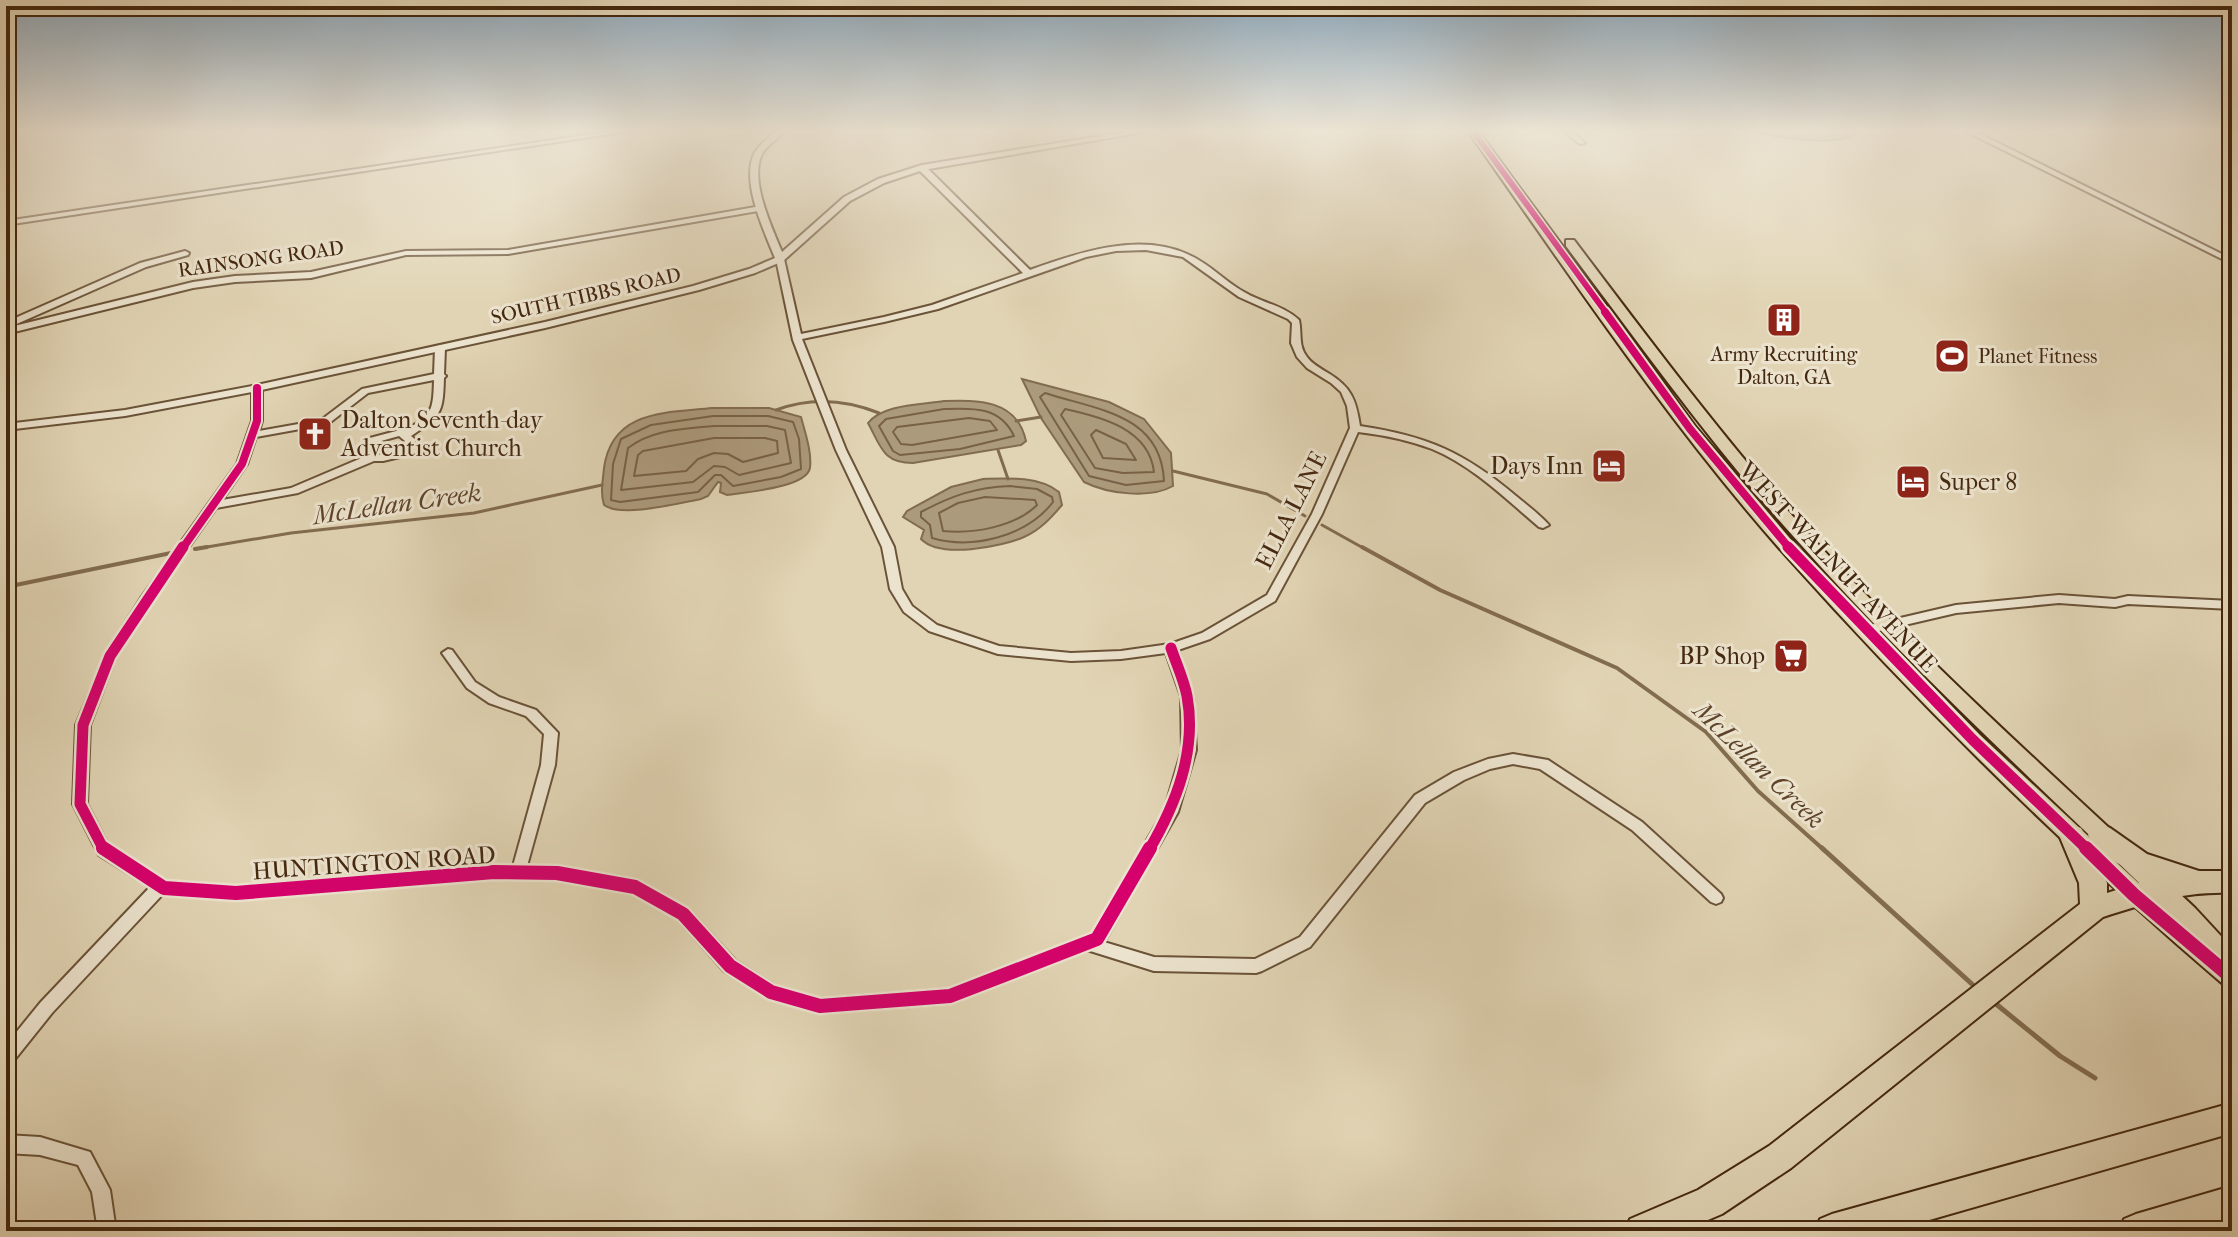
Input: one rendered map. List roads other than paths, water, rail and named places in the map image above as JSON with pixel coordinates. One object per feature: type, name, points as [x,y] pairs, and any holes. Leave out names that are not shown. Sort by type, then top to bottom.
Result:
[{"type":"highway","points":[[2072,835],[2093,883],[2094,909]]},
{"type":"highway","points":[[2101,835],[2139,863],[2155,870],[2220,882]]},
{"type":"highway","points":[[1642,1231],[1710,1202],[1780,1157],[2094,909],[2146,891],[2220,882]]},
{"type":"highway","points":[[1832,1231],[2232,1118]]},
{"type":"highway","points":[[2136,1231],[2232,1203]]},
{"type":"main road","name":"WEST WALNUT AVENUE","points":[[1515,189],[1676,411],[1786,544],[1960,728],[2072,835],[2146,891],[2232,964]]},
{"type":"main road","name":"WEST WALNUT AVENUE","points":[[1530,189],[1694,409],[1799,533],[1888,626],[2101,835],[2146,891],[2232,978]]},
{"type":"street","points":[[6,223],[229,189]]},
{"type":"street","points":[[758,189],[761,208],[780,259]]},
{"type":"street","name":"SOUTH TIBBS ROAD","points":[[6,427],[125,413],[257,388],[696,288],[780,259],[847,199],[866,189]]},
{"type":"street","points":[[943,189],[1027,272]]},
{"type":"street","points":[[2084,189],[2232,262]]},
{"type":"street","name":"RAINSONG ROAD","points":[[6,328],[193,285],[235,279],[311,275],[406,253],[508,252],[761,208]]},
{"type":"street","points":[[797,337],[934,308],[976,295],[1059,261],[1135,248],[1177,252],[1198,262],[1244,297],[1290,315],[1296,322],[1293,340],[1299,355],[1305,364],[1346,390],[1355,415],[1355,428],[1396,433],[1443,448],[1487,476],[1543,525]]},
{"type":"street","points":[[6,328],[143,265],[185,253]]},
{"type":"street","name":"ELLA LANE","points":[[780,259],[797,337],[841,450],[888,547],[896,589],[908,609],[933,628],[998,650],[1071,657],[1121,655],[1171,648],[1206,636],[1271,598],[1312,524],[1355,428]]},
{"type":"street","points":[[406,435],[431,418],[438,405],[440,348]]},
{"type":"street","points":[[252,435],[324,422],[365,391],[441,376]]},
{"type":"street","name":"HUNTINGTON ROAD","points":[[257,388],[257,421],[242,464],[110,656],[83,725],[80,804],[104,851],[161,886],[236,893],[518,873],[557,873],[635,887],[683,914],[730,966],[771,992],[820,1006],[950,996],[1097,939],[1171,812],[1189,750],[1187,696],[1171,648]]},
{"type":"street","points":[[1676,411],[1694,409]]},
{"type":"street","points":[[214,505],[294,491],[371,458],[386,458],[401,452],[411,440],[406,435],[392,433],[370,441],[363,449],[366,456],[371,458]]},
{"type":"street","points":[[1866,630],[1956,609],[2059,599],[2232,605]]},
{"type":"street","points":[[448,653],[471,685],[494,700],[531,713],[551,733],[548,765],[518,873]]},
{"type":"street","points":[[1087,943],[1154,964],[1256,966],[1305,942],[1420,799],[1459,776],[1488,764],[1513,759],[1543,764],[1637,826],[1716,898]]},
{"type":"street","points":[[6,1058],[46,1008],[161,886]]},
{"type":"street","points":[[6,1144],[40,1146],[84,1158],[101,1190],[107,1231]]},
{"type":"water","points":[[1022,379],[1109,402],[1144,419],[1171,453],[1173,486],[1141,494],[1105,490],[1084,482],[1041,418]]},
{"type":"water","points":[[944,401],[982,402],[1005,410],[1021,427],[1026,441],[1021,445],[913,463],[903,462],[884,452],[868,423],[893,409]]},
{"type":"water","points":[[712,408],[769,408],[801,417],[810,455],[810,468],[806,475],[787,485],[727,495],[720,492],[721,483],[718,482],[708,496],[701,499],[651,508],[623,510],[604,505],[604,468],[609,449],[629,425],[659,414]]},
{"type":"water","points":[[983,479],[1023,479],[1042,483],[1059,492],[1062,505],[1040,527],[1024,537],[971,549],[942,549],[930,545],[921,539],[924,530],[903,517],[907,511],[951,487]]},
{"type":"waterway","name":"McLellan Creek","points":[[776,410],[802,403],[828,401],[879,413]]},
{"type":"waterway","name":"McLellan Creek","points":[[1016,421],[1041,417]]},
{"type":"waterway","points":[[998,450],[1008,479]]},
{"type":"waterway","name":"McLellan Creek","points":[[1173,471],[1267,494],[1305,516]]},
{"type":"waterway","name":"McLellan Creek","points":[[195,549],[291,533],[474,513],[602,485]]},
{"type":"waterway","name":"McLellan Creek","points":[[1322,525],[1365,549]]},
{"type":"waterway","name":"McLellan Creek","points":[[1362,547],[1440,590],[1617,668],[1706,732],[1758,791],[1824,850]]},
{"type":"waterway","name":"McLellan Creek","points":[[6,587],[171,553]]},
{"type":"waterway","name":"McLellan Creek","points":[[1822,848],[1973,985]]},
{"type":"waterway","name":"McLellan Creek","points":[[1996,1004],[2060,1056],[2095,1078]]},
{"type":"place","name":"Army Recruiting Dalton, GA","points":[[1784,320]]},
{"type":"place","name":"Planet Fitness","points":[[1952,356]]},
{"type":"place","name":"Dalton Seventh-day Adventist Church","points":[[315,434]]},
{"type":"place","name":"Days Inn","points":[[1609,466]]},
{"type":"place","name":"Super 8","points":[[1913,482]]},
{"type":"place","name":"BP Shop","points":[[1791,656]]}]
